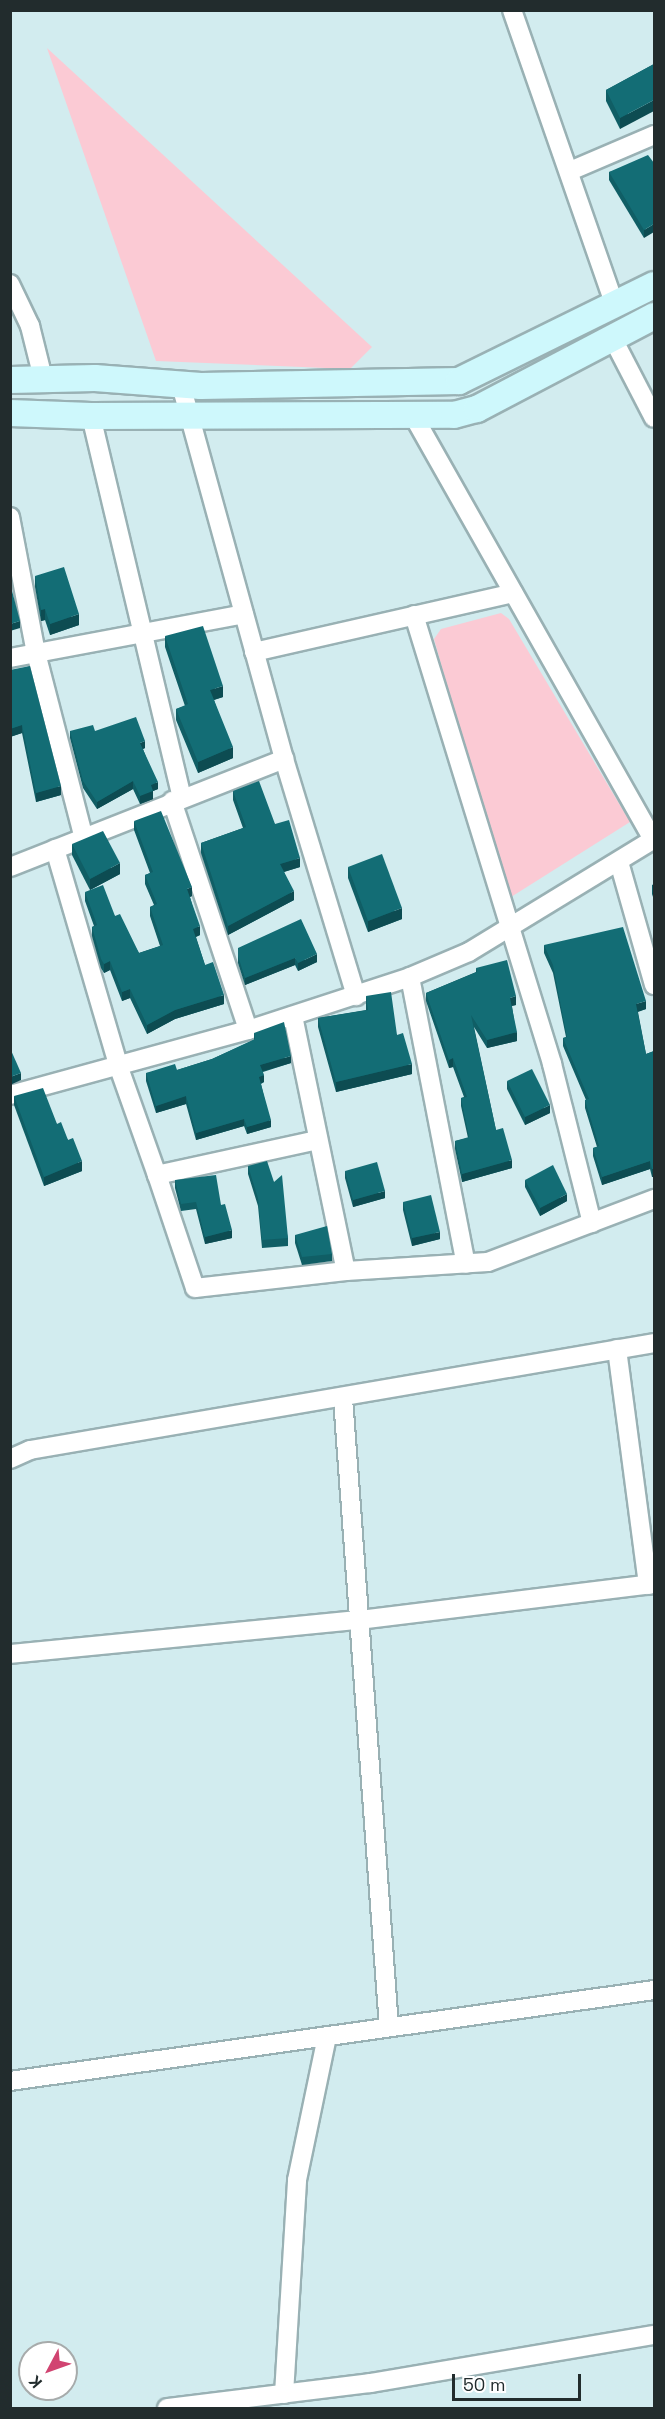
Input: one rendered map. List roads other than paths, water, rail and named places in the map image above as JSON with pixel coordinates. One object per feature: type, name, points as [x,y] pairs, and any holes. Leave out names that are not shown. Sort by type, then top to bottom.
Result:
[{"type":"street","points":[[512,10],[570,171],[615,306]]},
{"type":"street","points":[[570,171],[654,135]]},
{"type":"street","points":[[10,284],[30,326],[43,378]]},
{"type":"street","points":[[10,380],[43,378],[181,385],[459,381],[654,285]]},
{"type":"street","points":[[10,413],[91,416],[189,414],[414,417],[477,410],[654,316]]},
{"type":"street","points":[[612,337],[654,418]]},
{"type":"street","points":[[181,385],[284,759],[356,996]]},
{"type":"street","points":[[91,416],[144,633],[177,799],[248,1030]]},
{"type":"street","points":[[10,1095],[248,1030],[356,996],[410,976],[469,952],[654,839],[414,417]]},
{"type":"street","points":[[10,517],[36,653],[84,838]]},
{"type":"street","points":[[254,651],[513,593]]},
{"type":"street","points":[[10,658],[244,614]]},
{"type":"street","points":[[414,615],[552,1064],[592,1223]]},
{"type":"street","points":[[10,867],[177,799],[284,759]]},
{"type":"street","points":[[56,849],[117,1065],[195,1288],[346,1271],[488,1262],[654,1199]]},
{"type":"street","points":[[619,862],[654,985]]},
{"type":"street","points":[[410,976],[466,1264]]},
{"type":"street","points":[[293,1016],[346,1271]]},
{"type":"street","points":[[157,1175],[317,1140]]},
{"type":"street","points":[[10,1459],[30,1450],[654,1343]]},
{"type":"street","points":[[10,1654],[359,1620],[651,1584],[617,1349]]},
{"type":"street","points":[[343,1398],[390,2027]]},
{"type":"street","points":[[10,2081],[654,1990]]},
{"type":"street","points":[[284,2394],[297,2180],[327,2036]]},
{"type":"street","points":[[167,2409],[284,2394],[654,2335]]}]
